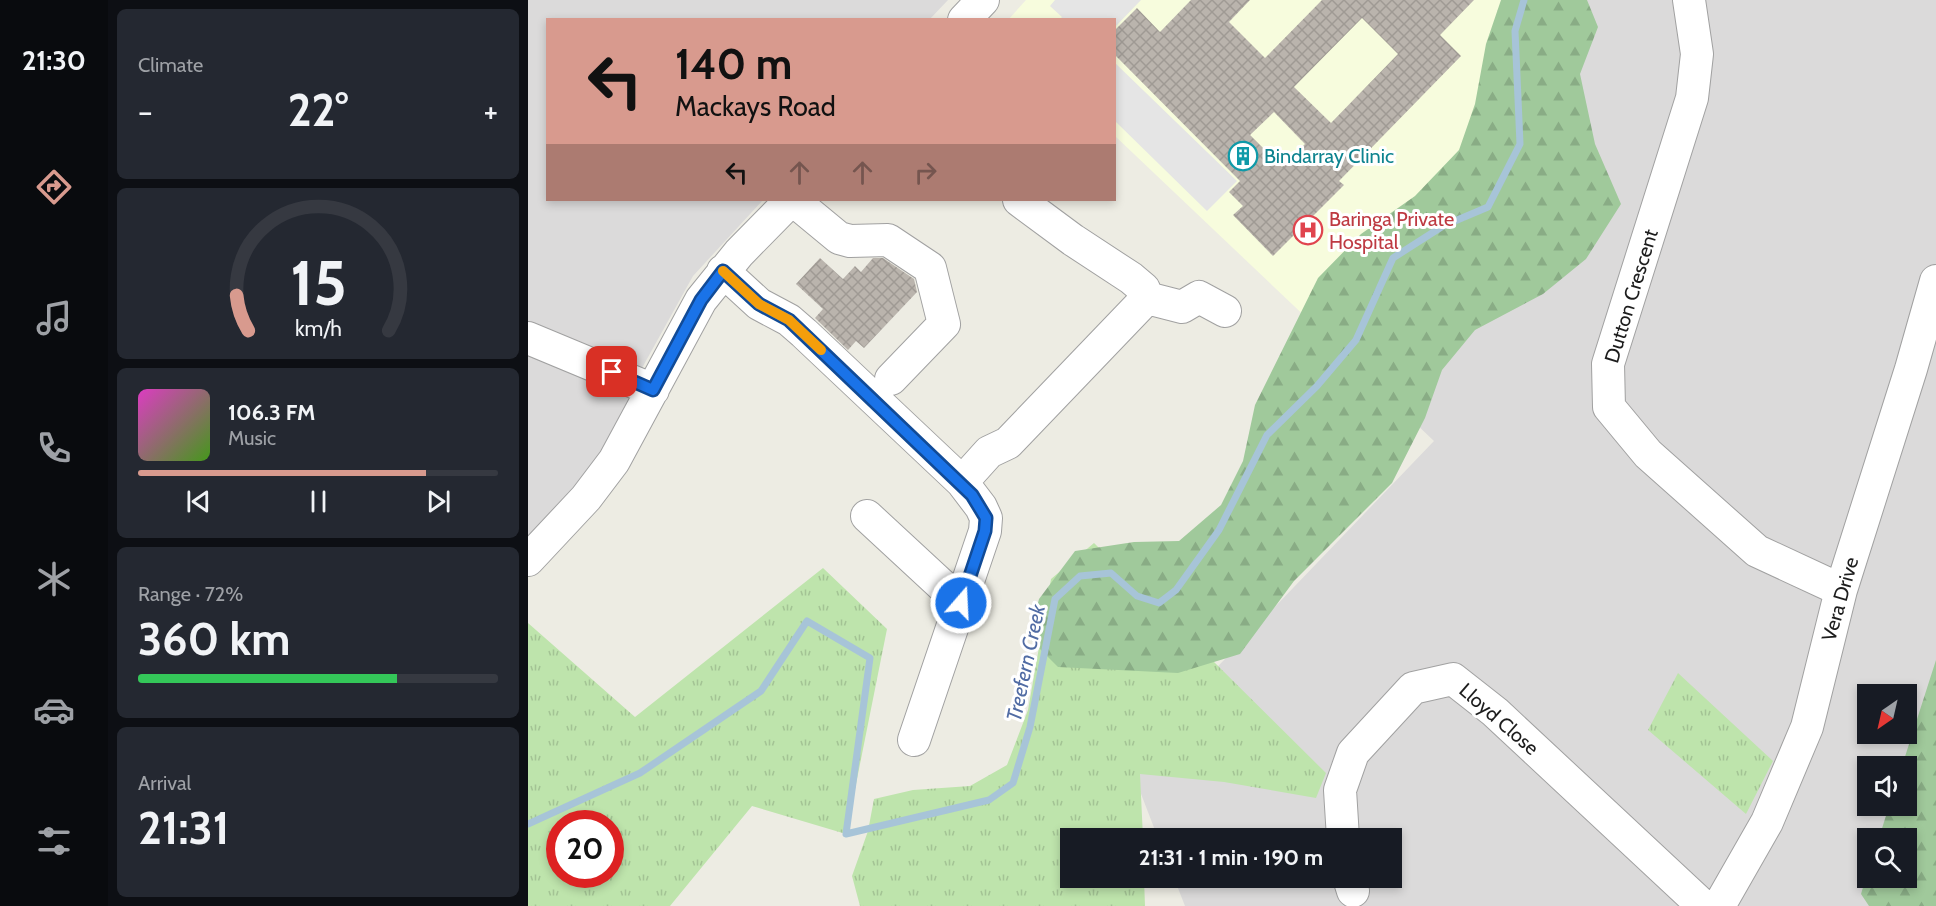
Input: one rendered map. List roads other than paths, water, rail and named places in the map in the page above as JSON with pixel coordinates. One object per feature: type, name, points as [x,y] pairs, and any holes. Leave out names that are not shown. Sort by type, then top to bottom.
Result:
[{"type":"street","points":[[966,18],[983,0]]},
{"type":"street","name":"Dutton Crescent","points":[[1689,0],[1697,54],[1692,99],[1608,364],[1609,407],[1648,454],[1757,551],[1841,590]]},
{"type":"street","points":[[528,560],[586,498],[614,461],[701,300],[723,271],[791,201]]},
{"type":"street","points":[[793,201],[839,238],[850,241],[888,240],[930,268],[944,324],[891,379]]},
{"type":"street","points":[[1020,201],[1073,240],[1131,278],[1144,289],[1147,298]]},
{"type":"street","points":[[723,271],[759,304],[789,320],[962,482],[986,518],[985,531],[914,740]]},
{"type":"street","name":"Vera Drive","points":[[1719,906],[1767,822],[1807,727],[1841,590],[1911,369],[1936,281]]},
{"type":"street","points":[[1147,298],[1182,308],[1199,297],[1225,311]]},
{"type":"street","points":[[962,482],[989,452],[1008,442],[1147,298]]},
{"type":"street","points":[[528,338],[653,390]]},
{"type":"street","points":[[867,516],[961,603]]},
{"type":"street","name":"Lloyd Close","points":[[1342,828],[1340,790],[1353,753],[1413,688],[1453,679],[1495,712],[1703,906]]},
{"type":"waterway","name":"Treefern Creek","points":[[528,824],[640,773],[761,691],[807,621],[870,658],[846,834],[989,800],[1013,783],[1030,727],[1055,599],[1080,576],[1111,573],[1137,596],[1159,603],[1176,590],[1219,530],[1267,435],[1317,386],[1356,340],[1393,258],[1443,226],[1488,207],[1520,144],[1515,31],[1524,0]]},
{"type":"place","name":"Bindarray Clinic","points":[[1243,156]]},
{"type":"place","name":"Baringa Private Hospital","points":[[1308,230]]}]
